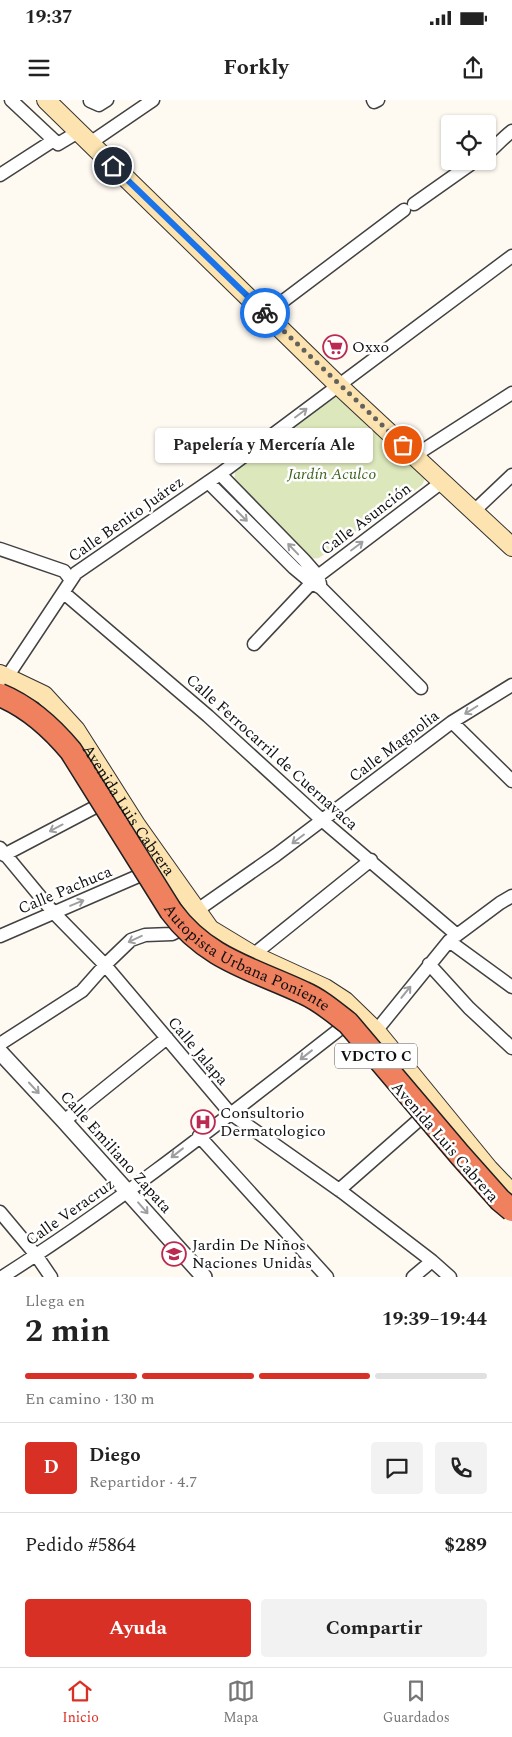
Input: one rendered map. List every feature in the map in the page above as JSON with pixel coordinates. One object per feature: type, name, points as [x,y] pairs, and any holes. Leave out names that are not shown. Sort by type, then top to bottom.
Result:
[{"type":"highway","name":"Autopista Urbana Poniente","points":[[2,683],[36,702],[53,715],[79,744],[176,901],[198,926],[206,934],[240,953],[310,983],[342,1001],[358,1014],[380,1036],[512,1194]]},
{"type":"highway","name":"Autopista Urbana Poniente","points":[[2,683],[21,704],[52,730],[71,751],[171,911],[188,931],[198,940],[240,967],[305,993],[333,1010],[348,1023],[460,1155],[500,1200],[512,1210]]},
{"type":"main road","points":[[46,100],[338,385],[512,547]]},
{"type":"main road","name":"Avenida Luis Cabrera","points":[[2,683],[44,695],[76,730],[137,826],[196,912],[210,929],[253,955],[325,988],[345,1001],[376,1030],[489,1169],[512,1194]]},
{"type":"main road","name":"Avenida Luis Cabrera","points":[[0,700],[33,720],[54,740],[78,772],[143,874],[182,929],[194,941],[231,966],[293,993],[328,1012],[345,1025],[369,1051],[421,1118],[473,1179],[512,1215]]},
{"type":"main road","points":[[78,772],[84,774],[94,772],[97,768],[97,763]]},
{"type":"main road","points":[[182,929],[213,936],[265,966],[282,968]]},
{"type":"main road","points":[[293,993],[291,984],[300,976]]},
{"type":"street","points":[[11,100],[56,142]]},
{"type":"street","points":[[90,101],[99,105],[107,100]]},
{"type":"street","points":[[0,175],[56,142],[84,138],[153,100]]},
{"type":"street","points":[[373,100],[374,102],[378,100]]},
{"type":"street","points":[[496,145],[512,131]]},
{"type":"street","points":[[266,314],[409,207],[462,170]]},
{"type":"street","name":"Calle Benito Juárez","points":[[2,683],[76,574],[220,474],[512,256]]},
{"type":"street","points":[[414,456],[512,393]]},
{"type":"street","points":[[220,474],[317,582],[421,688]]},
{"type":"street","points":[[474,511],[512,475]]},
{"type":"street","points":[[208,482],[294,568],[317,582]]},
{"type":"street","name":"Calle Asunción","points":[[254,644],[317,582],[442,482]]},
{"type":"street","points":[[0,549],[64,571],[71,580]]},
{"type":"street","name":"Calle Ferrocarril de Cuernavaca","points":[[64,593],[208,716],[323,820],[371,860],[453,938],[512,987]]},
{"type":"street","name":"Calle Magnolia","points":[[182,929],[196,912],[323,820],[452,722],[512,685]]},
{"type":"street","points":[[452,722],[512,781]]},
{"type":"street","points":[[2,852],[99,805]]},
{"type":"street","name":"Calle Jalapa","points":[[2,852],[53,912],[105,965],[230,1113],[339,1190],[450,1277]]},
{"type":"street","points":[[253,955],[371,860]]},
{"type":"street","name":"Calle Pachuca","points":[[0,936],[143,874]]},
{"type":"street","points":[[376,1030],[429,964],[453,938],[512,896]]},
{"type":"street","points":[[0,1044],[82,991],[131,940],[145,935],[172,934],[182,929]]},
{"type":"street","points":[[429,964],[469,1008],[512,1048]]},
{"type":"street","name":"Calle Veracruz","points":[[2,1277],[128,1191],[345,1025]]},
{"type":"street","points":[[64,1120],[167,1038]]},
{"type":"street","name":"Calle Emiliano Zapata","points":[[0,1052],[64,1120],[204,1277]]},
{"type":"street","points":[[339,1190],[421,1118]]},
{"type":"street","points":[[199,1136],[327,1277]]},
{"type":"street","points":[[0,1212],[36,1255],[51,1277]]},
{"type":"street","points":[[413,1277],[432,1261]]},
{"type":"green space","name":"Jardín Aculco","points":[[336,392],[426,477],[422,485],[319,558],[308,559],[234,485],[235,472]]},
{"type":"way so far","points":[[265,313],[338,385],[403,445]]},
{"type":"place","name":"Oxxo","points":[[335,347]]},
{"type":"place","name":"Papelería y Mercería Ale","points":[[403,445]]},
{"type":"place","name":"Consultorio Dermatologico","points":[[203,1122]]},
{"type":"place","name":"Jardin De Niños Naciones Unidas","points":[[174,1254]]},
{"type":"route","points":[[113,166],[265,313]]}]
